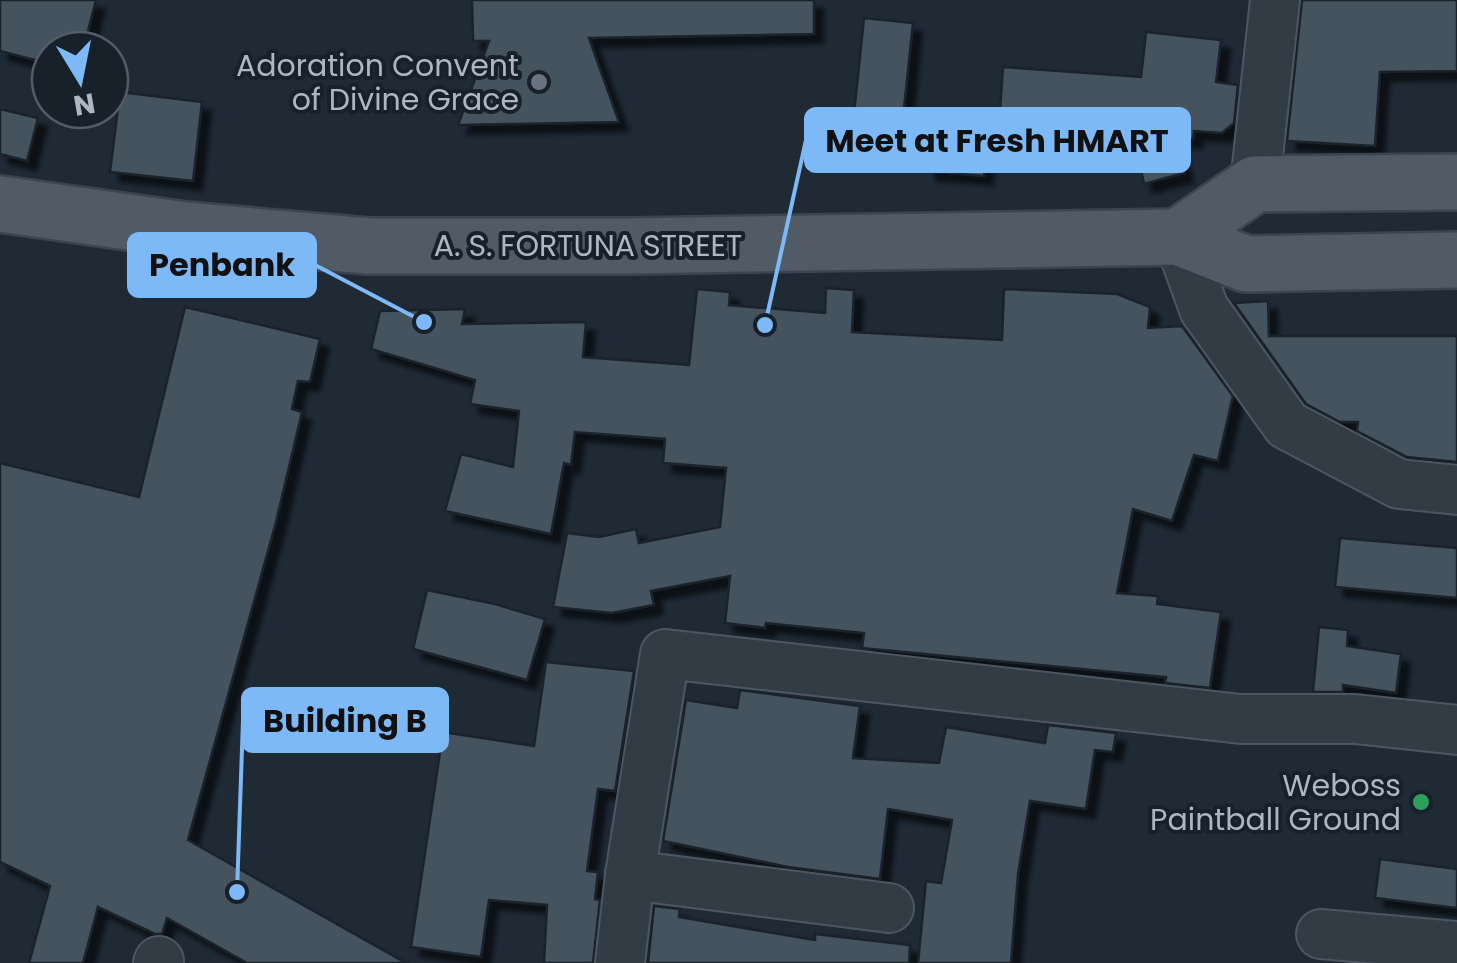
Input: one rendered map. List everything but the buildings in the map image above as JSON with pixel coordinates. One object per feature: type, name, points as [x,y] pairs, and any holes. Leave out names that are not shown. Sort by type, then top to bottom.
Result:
[{"type":"main road","points":[[1178,236],[1255,184],[1457,182]]},
{"type":"main road","name":"A. S. FORTUNA STREET","points":[[0,204],[185,230],[368,246],[631,246],[1178,236],[1246,264],[1457,260]]},
{"type":"street","points":[[1255,184],[1275,0]]},
{"type":"street","points":[[1178,236],[1204,310],[1287,425],[1398,484],[1457,490]]},
{"type":"street","points":[[620,963],[664,654],[1241,719],[1355,719],[1457,730]]},
{"type":"street","points":[[630,876],[890,908]]},
{"type":"street","points":[[1321,934],[1457,946]]},
{"type":"place","name":"Adoration Convent of Divine Grace","points":[[539,82]]},
{"type":"place","name":"Penbank","points":[[424,322]]},
{"type":"place","name":"Meet at Fresh HMART","points":[[765,325]]},
{"type":"place","name":"Weboss Paintball Ground","points":[[1421,802]]},
{"type":"place","name":"Building B","points":[[237,892]]}]
